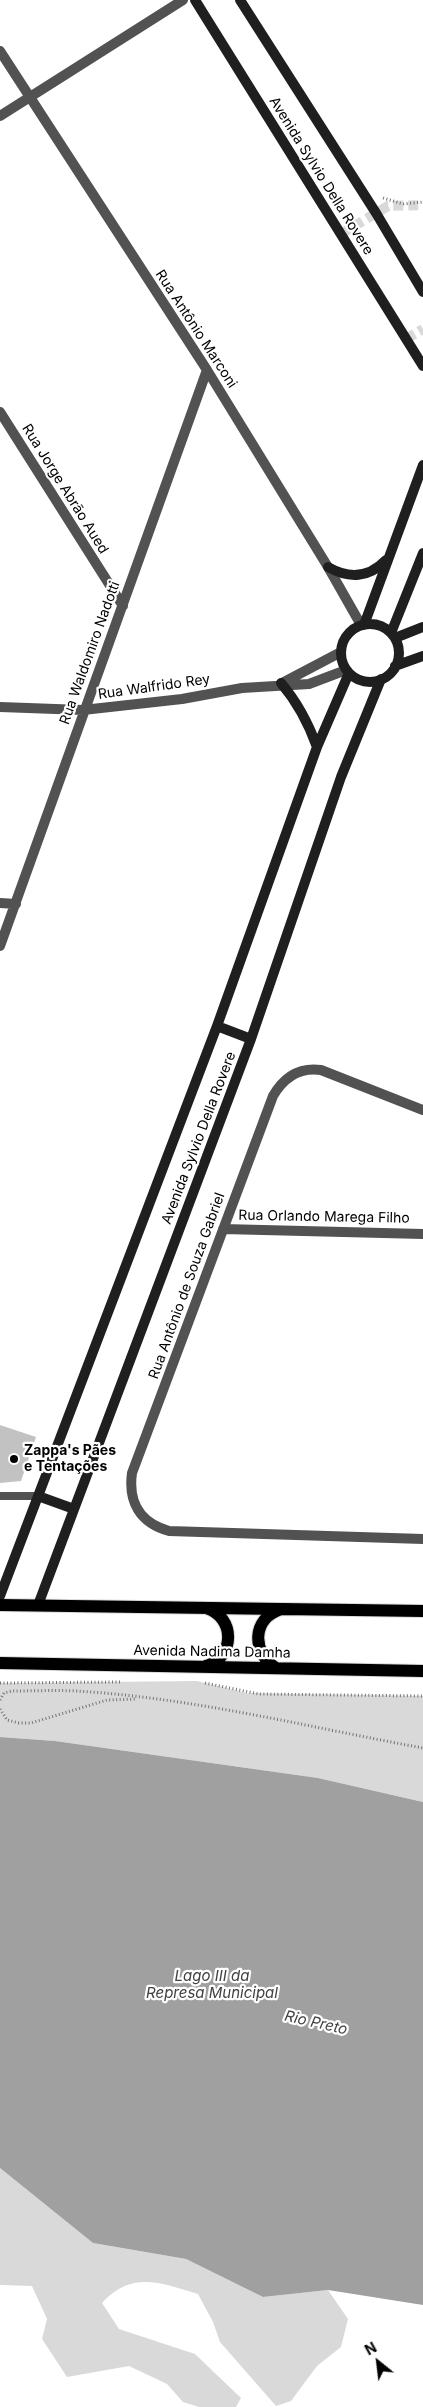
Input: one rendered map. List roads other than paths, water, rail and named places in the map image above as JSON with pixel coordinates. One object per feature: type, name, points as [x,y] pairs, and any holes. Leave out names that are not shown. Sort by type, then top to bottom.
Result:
[{"type":"main road","name":"Avenida Sylvio Della Rovere","points":[[194,0],[423,366]]},
{"type":"main road","name":"Avenida Sylvio Della Rovere","points":[[240,0],[423,292]]},
{"type":"main road","points":[[362,625],[423,465]]},
{"type":"main road","points":[[328,567],[341,574],[362,575],[381,565],[388,557]]},
{"type":"main road","points":[[393,636],[423,557]]},
{"type":"main road","points":[[395,666],[398,650],[393,636],[381,626],[362,625],[348,634],[341,652],[348,672],[364,681],[381,679],[395,666],[423,656]]},
{"type":"main road","points":[[393,636],[423,627]]},
{"type":"main road","name":"Avenida Sylvio Della Rovere","points":[[0,1596],[217,1026],[317,747],[348,672]]},
{"type":"main road","name":"Avenida Sylvio Della Rovere","points":[[38,1605],[251,1039],[341,777],[381,679]]},
{"type":"main road","points":[[281,684],[294,699],[308,721],[317,747]]},
{"type":"main road","points":[[217,1026],[251,1039]]},
{"type":"main road","points":[[38,1496],[74,1509]]},
{"type":"main road","points":[[0,1606],[423,1611]]},
{"type":"main road","points":[[199,1667],[216,1662],[227,1648],[229,1640],[229,1632],[223,1619],[212,1609],[204,1607]]},
{"type":"main road","points":[[276,1668],[263,1658],[259,1651],[258,1634],[264,1620],[269,1615],[283,1608]]},
{"type":"main road","name":"Avenida Nadima Damha","points":[[0,1663],[423,1671]]},
{"type":"street","points":[[0,116],[183,0]]},
{"type":"street","name":"Rua Antônio Marconi","points":[[0,52],[207,370],[362,625]]},
{"type":"street","name":"Rua Waldomiro Nadotti","points":[[0,946],[83,710],[123,606],[207,370]]},
{"type":"street","name":"Rua Jorge Abrão Aued","points":[[0,412],[123,606]]},
{"type":"street","name":"Rua Walfrido Rey","points":[[281,684],[341,652]]},
{"type":"street","name":"Rua Walfrido Rey","points":[[0,706],[83,710],[281,684],[309,684],[348,672]]},
{"type":"street","points":[[0,903],[16,904]]},
{"type":"street","name":"Rua Antônio de Souza Gabriel","points":[[423,1110],[331,1073],[309,1069],[298,1072],[279,1085],[273,1096],[132,1473],[130,1489],[135,1504],[144,1518],[156,1527],[184,1533],[423,1539]]},
{"type":"street","name":"Rua Orlando Marega Filho","points":[[224,1229],[423,1234]]},
{"type":"lane","points":[[0,1496],[38,1496]]},
{"type":"water","name":"Lago III da Represa Municipal","points":[[0,1737],[55,1741],[318,1778],[423,1802],[423,2305],[328,2290],[263,2297],[186,2259],[93,2243],[0,2168]]},
{"type":"tunnel","points":[[341,234],[388,206],[423,205]]},
{"type":"tunnel","points":[[406,339],[423,329]]},
{"type":"place","name":"Zappa's Pães e Tentações","points":[[14,1459]]},
{"type":"water label","name":"Rio Preto","points":[[316,2023]]}]
